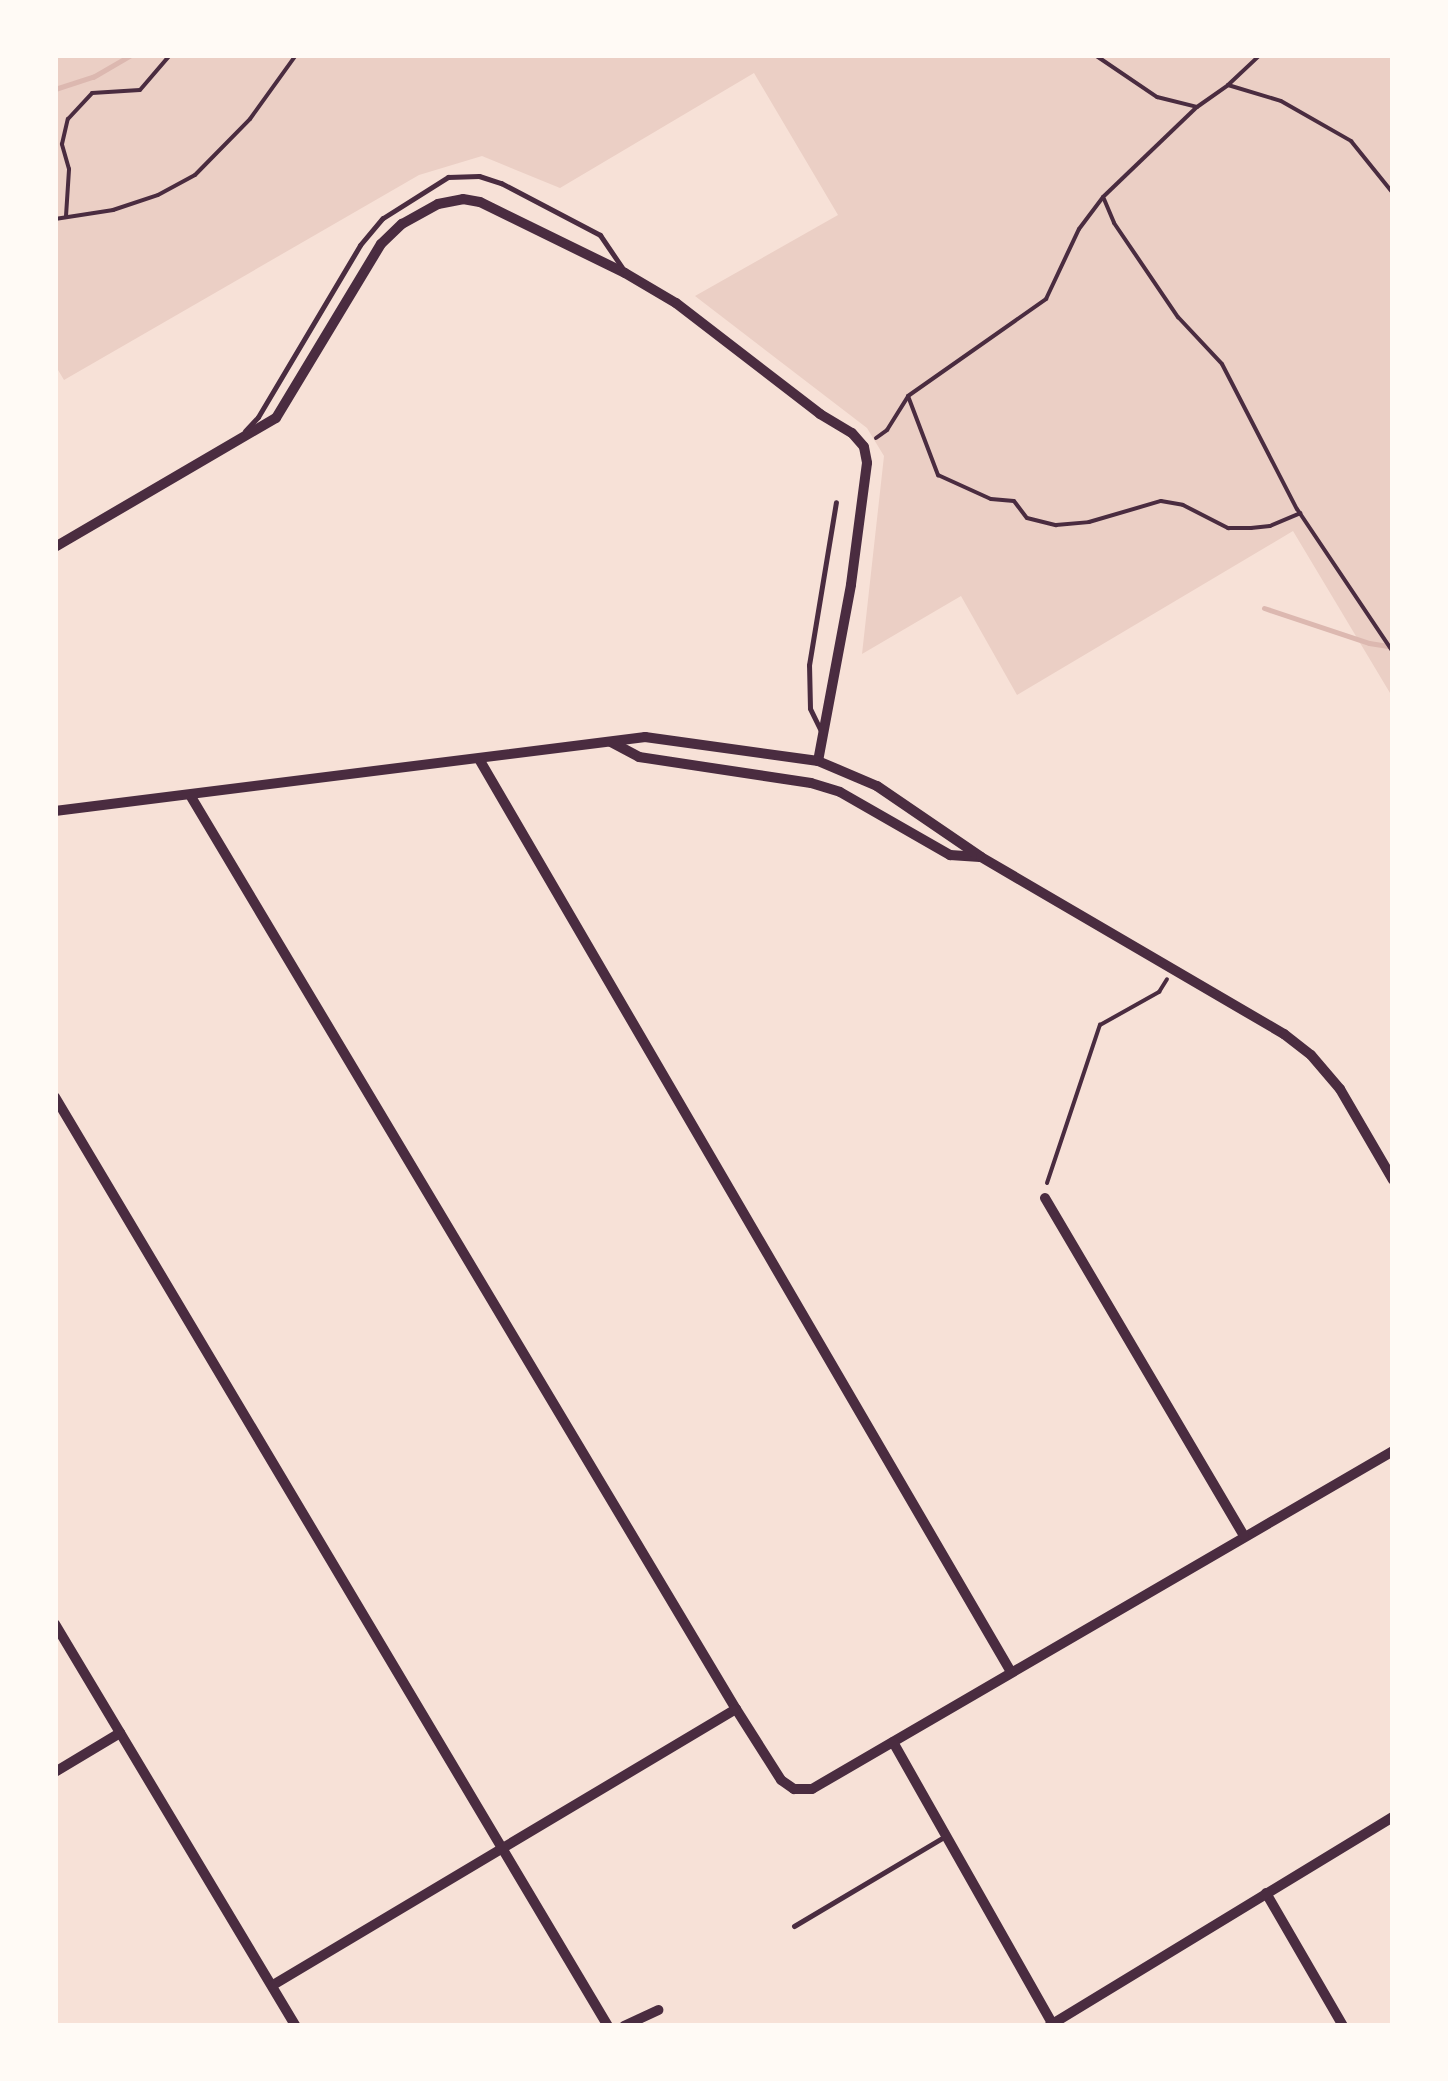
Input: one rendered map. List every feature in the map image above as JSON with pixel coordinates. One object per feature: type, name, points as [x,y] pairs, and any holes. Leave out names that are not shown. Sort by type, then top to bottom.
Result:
[{"type":"street","points":[[55,547],[276,418],[381,244],[402,224],[438,204],[463,199],[480,202],[625,272],[676,303],[806,404],[852,433],[864,447],[867,463],[854,567],[818,761]]},
{"type":"street","points":[[55,810],[611,742],[678,739],[818,761],[876,786],[981,857],[1174,968],[1312,1055],[1340,1088],[1393,1180]]},
{"type":"street","points":[[611,742],[638,757],[810,783],[840,792],[950,855],[981,857]]},
{"type":"street","points":[[479,759],[1011,1672]]},
{"type":"street","points":[[190,795],[736,1709],[781,1780],[794,1790],[812,1789],[1393,1451]]},
{"type":"street","points":[[55,1097],[608,2026]]},
{"type":"street","points":[[1045,1198],[1244,1536]]},
{"type":"street","points":[[55,1624],[296,2026]]},
{"type":"street","points":[[273,1985],[736,1709]]},
{"type":"street","points":[[55,1772],[120,1734]]},
{"type":"street","points":[[893,1742],[1052,2025],[1393,1817]]},
{"type":"street","points":[[1266,1893],[1344,2026]]},
{"type":"street","points":[[624,2026],[659,2010]]},
{"type":"lane","points":[[232,444],[258,417],[360,245],[383,218],[448,177],[479,176],[502,184],[600,235],[625,272]]},
{"type":"lane","points":[[822,733],[810,708],[809,665],[836,502]]},
{"type":"lane","points":[[794,1926],[947,1835]]},
{"type":"path","points":[[66,216],[69,169],[62,144],[68,119],[92,93],[140,90],[170,55]]},
{"type":"path","points":[[55,219],[112,210],[158,195],[195,175],[250,119],[296,55]]},
{"type":"path","points":[[1095,55],[1157,97],[1198,107]]},
{"type":"path","points":[[864,447],[887,430],[908,396],[1046,299],[1079,229],[1103,197],[1198,107],[1260,55]]},
{"type":"path","points":[[1228,85],[1281,102],[1351,141],[1393,194]]},
{"type":"path","points":[[1103,197],[1114,223],[1178,316],[1222,364],[1300,513],[1393,652]]},
{"type":"path","points":[[908,396],[938,475],[990,499],[1014,501],[1026,518],[1056,525],[1089,522],[1160,501],[1182,505],[1228,528],[1270,526],[1300,513]]},
{"type":"path","points":[[1045,1198],[1049,1166],[1100,1025],[1160,992],[1174,968]]},
{"type":"shaded area","points":[[55,55],[1393,55],[1393,698],[1293,531],[1017,695],[961,596],[862,654],[884,456],[867,428],[695,296],[838,215],[754,73],[560,188],[482,156],[419,175],[64,380],[55,365]]},
{"type":"waterway","points":[[55,89],[93,77],[131,55]]},
{"type":"waterway","points":[[1264,608],[1369,643],[1393,647]]}]
